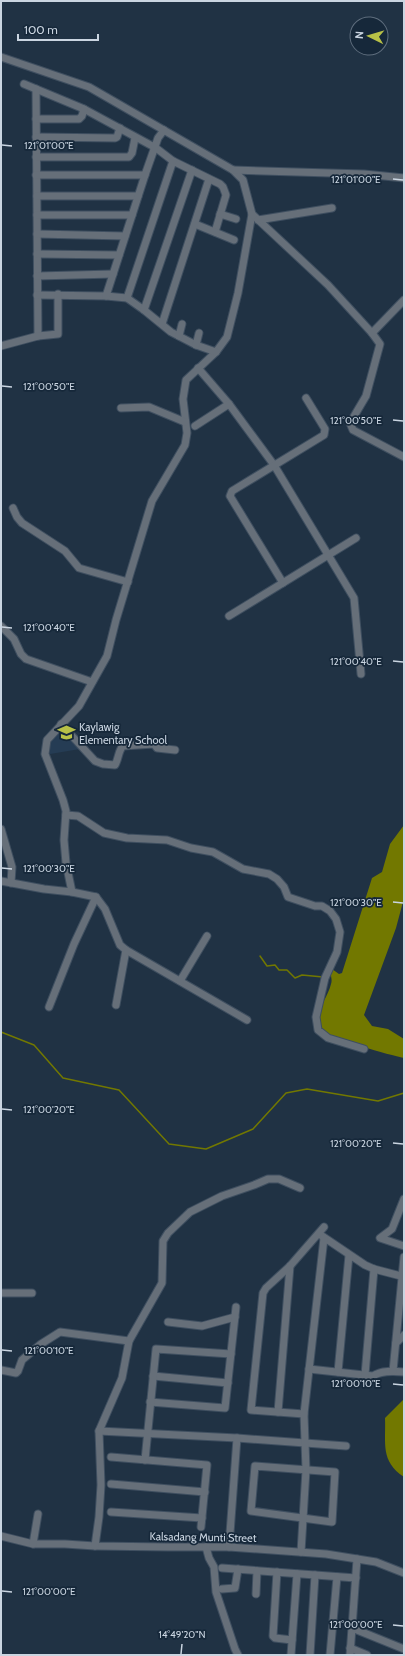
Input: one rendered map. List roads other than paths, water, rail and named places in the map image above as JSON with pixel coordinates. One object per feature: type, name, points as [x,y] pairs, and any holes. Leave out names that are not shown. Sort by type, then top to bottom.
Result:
[{"type":"street","points":[[1,57],[89,88],[233,170],[241,176],[243,180],[252,214],[238,292],[227,337],[216,352],[186,380],[183,399],[185,422],[188,433],[185,445],[152,501],[107,656],[79,706],[47,740],[45,754],[63,800],[66,815],[64,840],[66,863],[72,892]]},
{"type":"street","points":[[24,84],[84,109],[120,128],[135,138],[156,148],[192,170],[220,184],[226,195],[215,232]]},
{"type":"street","points":[[36,89],[38,336]]},
{"type":"street","points":[[36,119],[79,119],[82,116],[84,109]]},
{"type":"street","points":[[36,137],[115,138],[117,137],[120,128]]},
{"type":"street","points":[[106,296],[145,175],[156,148],[158,138],[164,130]]},
{"type":"street","points":[[36,157],[129,157],[132,153],[135,138]]},
{"type":"street","points":[[127,298],[174,160]]},
{"type":"street","points":[[144,310],[192,170]]},
{"type":"street","points":[[233,170],[364,174],[404,178]]},
{"type":"street","points":[[36,175],[145,175]]},
{"type":"street","points":[[162,324],[209,179]]},
{"type":"street","points":[[36,196],[138,196]]},
{"type":"street","points":[[258,220],[332,208]]},
{"type":"street","points":[[220,214],[236,219]]},
{"type":"street","points":[[252,214],[328,285],[372,333],[380,347],[366,396],[350,423],[350,427],[404,457]]},
{"type":"street","points":[[37,215],[132,215]]},
{"type":"street","points":[[195,224],[234,240]]},
{"type":"street","points":[[37,234],[125,236]]},
{"type":"street","points":[[37,254],[119,254]]},
{"type":"street","points":[[37,276],[113,274]]},
{"type":"street","points":[[37,295],[58,294],[127,298],[171,332],[196,345],[216,352]]},
{"type":"street","points":[[1,346],[38,336],[58,334],[58,294]]},
{"type":"street","points":[[372,333],[404,300]]},
{"type":"street","points":[[179,336],[182,324]]},
{"type":"street","points":[[196,345],[199,333]]},
{"type":"street","points":[[198,368],[229,404],[274,465],[354,598],[361,674]]},
{"type":"street","points":[[283,582],[230,496],[232,491],[326,433],[306,398]]},
{"type":"street","points":[[195,426],[229,404]]},
{"type":"street","points":[[121,408],[149,407],[185,422]]},
{"type":"street","points":[[13,508],[17,518],[22,523],[66,551],[79,568],[128,582]]},
{"type":"street","points":[[229,616],[356,538]]},
{"type":"street","points":[[1,626],[14,639],[21,654],[26,659],[92,682]]},
{"type":"street","points":[[61,724],[95,761],[103,764],[115,765],[118,761],[120,749],[123,746],[154,744],[157,748],[176,750]]},
{"type":"street","points":[[66,815],[78,816],[104,833],[127,838],[167,840],[191,848],[213,852],[243,869],[269,874],[277,879],[284,887],[288,897],[315,906],[322,906],[330,911],[336,919],[340,932],[337,952],[325,978],[316,1018],[318,1030],[328,1038],[364,1049]]},
{"type":"street","points":[[1,829],[12,867],[11,883]]},
{"type":"street","points":[[1,881],[96,897],[106,909],[120,945],[126,950],[247,1020]]},
{"type":"street","points":[[49,1007],[74,944],[96,897]]},
{"type":"street","points":[[180,981],[207,936]]},
{"type":"street","points":[[116,1005],[126,950]]},
{"type":"street","points":[[95,1546],[100,1517],[101,1485],[98,1431],[122,1378],[129,1341],[162,1283],[163,1242],[168,1233],[190,1212],[222,1196],[268,1179],[279,1179],[300,1188]]},
{"type":"street","points":[[404,1199],[392,1229],[380,1238],[404,1246]]},
{"type":"street","points":[[301,1552],[306,1470],[304,1414],[321,1236],[324,1227]]},
{"type":"street","points":[[321,1236],[349,1255],[374,1269],[401,1276]]},
{"type":"street","points":[[304,1414],[251,1410],[263,1293],[266,1288],[321,1236]]},
{"type":"street","points":[[338,1372],[349,1255]]},
{"type":"street","points":[[393,1371],[404,1257]]},
{"type":"street","points":[[278,1412],[290,1266]]},
{"type":"street","points":[[365,1375],[374,1269]]},
{"type":"street","points":[[1,1292],[32,1293]]},
{"type":"street","points":[[150,1402],[225,1408],[236,1306]]},
{"type":"street","points":[[168,1322],[202,1326],[235,1317]]},
{"type":"street","points":[[1,1370],[16,1373],[22,1360],[41,1344],[60,1332],[129,1341]]},
{"type":"street","points":[[396,1342],[404,1335]]},
{"type":"street","points":[[145,1460],[152,1376],[156,1349],[231,1354]]},
{"type":"street","points":[[309,1369],[373,1376],[377,1373],[393,1371],[404,1372]]},
{"type":"street","points":[[152,1376],[228,1383]]},
{"type":"street","points":[[98,1431],[238,1438],[346,1446]]},
{"type":"street","points":[[229,1547],[238,1438]]},
{"type":"street","points":[[111,1457],[207,1465],[201,1527]]},
{"type":"street","points":[[255,1466],[306,1470],[336,1472],[332,1522],[251,1511],[255,1466]]},
{"type":"street","points":[[111,1484],[205,1492]]},
{"type":"street","points":[[110,1512],[202,1518]]},
{"type":"street","points":[[34,1544],[38,1514]]},
{"type":"street","name":"Kalsadang Munti Street","points":[[1,1536],[34,1544],[229,1547],[326,1554],[376,1562],[404,1573]]},
{"type":"street","points":[[206,1547],[209,1558],[214,1567],[216,1592],[238,1655]]},
{"type":"street","points":[[357,1559],[350,1652],[367,1655]]},
{"type":"street","points":[[222,1568],[356,1578]]},
{"type":"street","points":[[222,1589],[235,1588],[238,1569]]},
{"type":"street","points":[[256,1594],[257,1571]]},
{"type":"street","points":[[276,1572],[273,1636],[275,1638],[292,1640]]},
{"type":"street","points":[[291,1655],[297,1574]]},
{"type":"street","points":[[310,1655],[315,1575]]},
{"type":"street","points":[[330,1655],[336,1577]]},
{"type":"street","points":[[352,1628],[404,1649]]},
{"type":"waterway","points":[[260,956],[267,966],[275,965],[279,970],[287,970],[295,978],[302,975],[323,977]]},
{"type":"waterway","points":[[1,1032],[34,1045],[63,1078],[119,1090],[169,1144],[206,1149],[253,1129],[286,1093],[307,1089],[378,1101],[404,1093]]},
{"type":"place","name":"Kaylawig Elementary School","points":[[66,733]]}]
